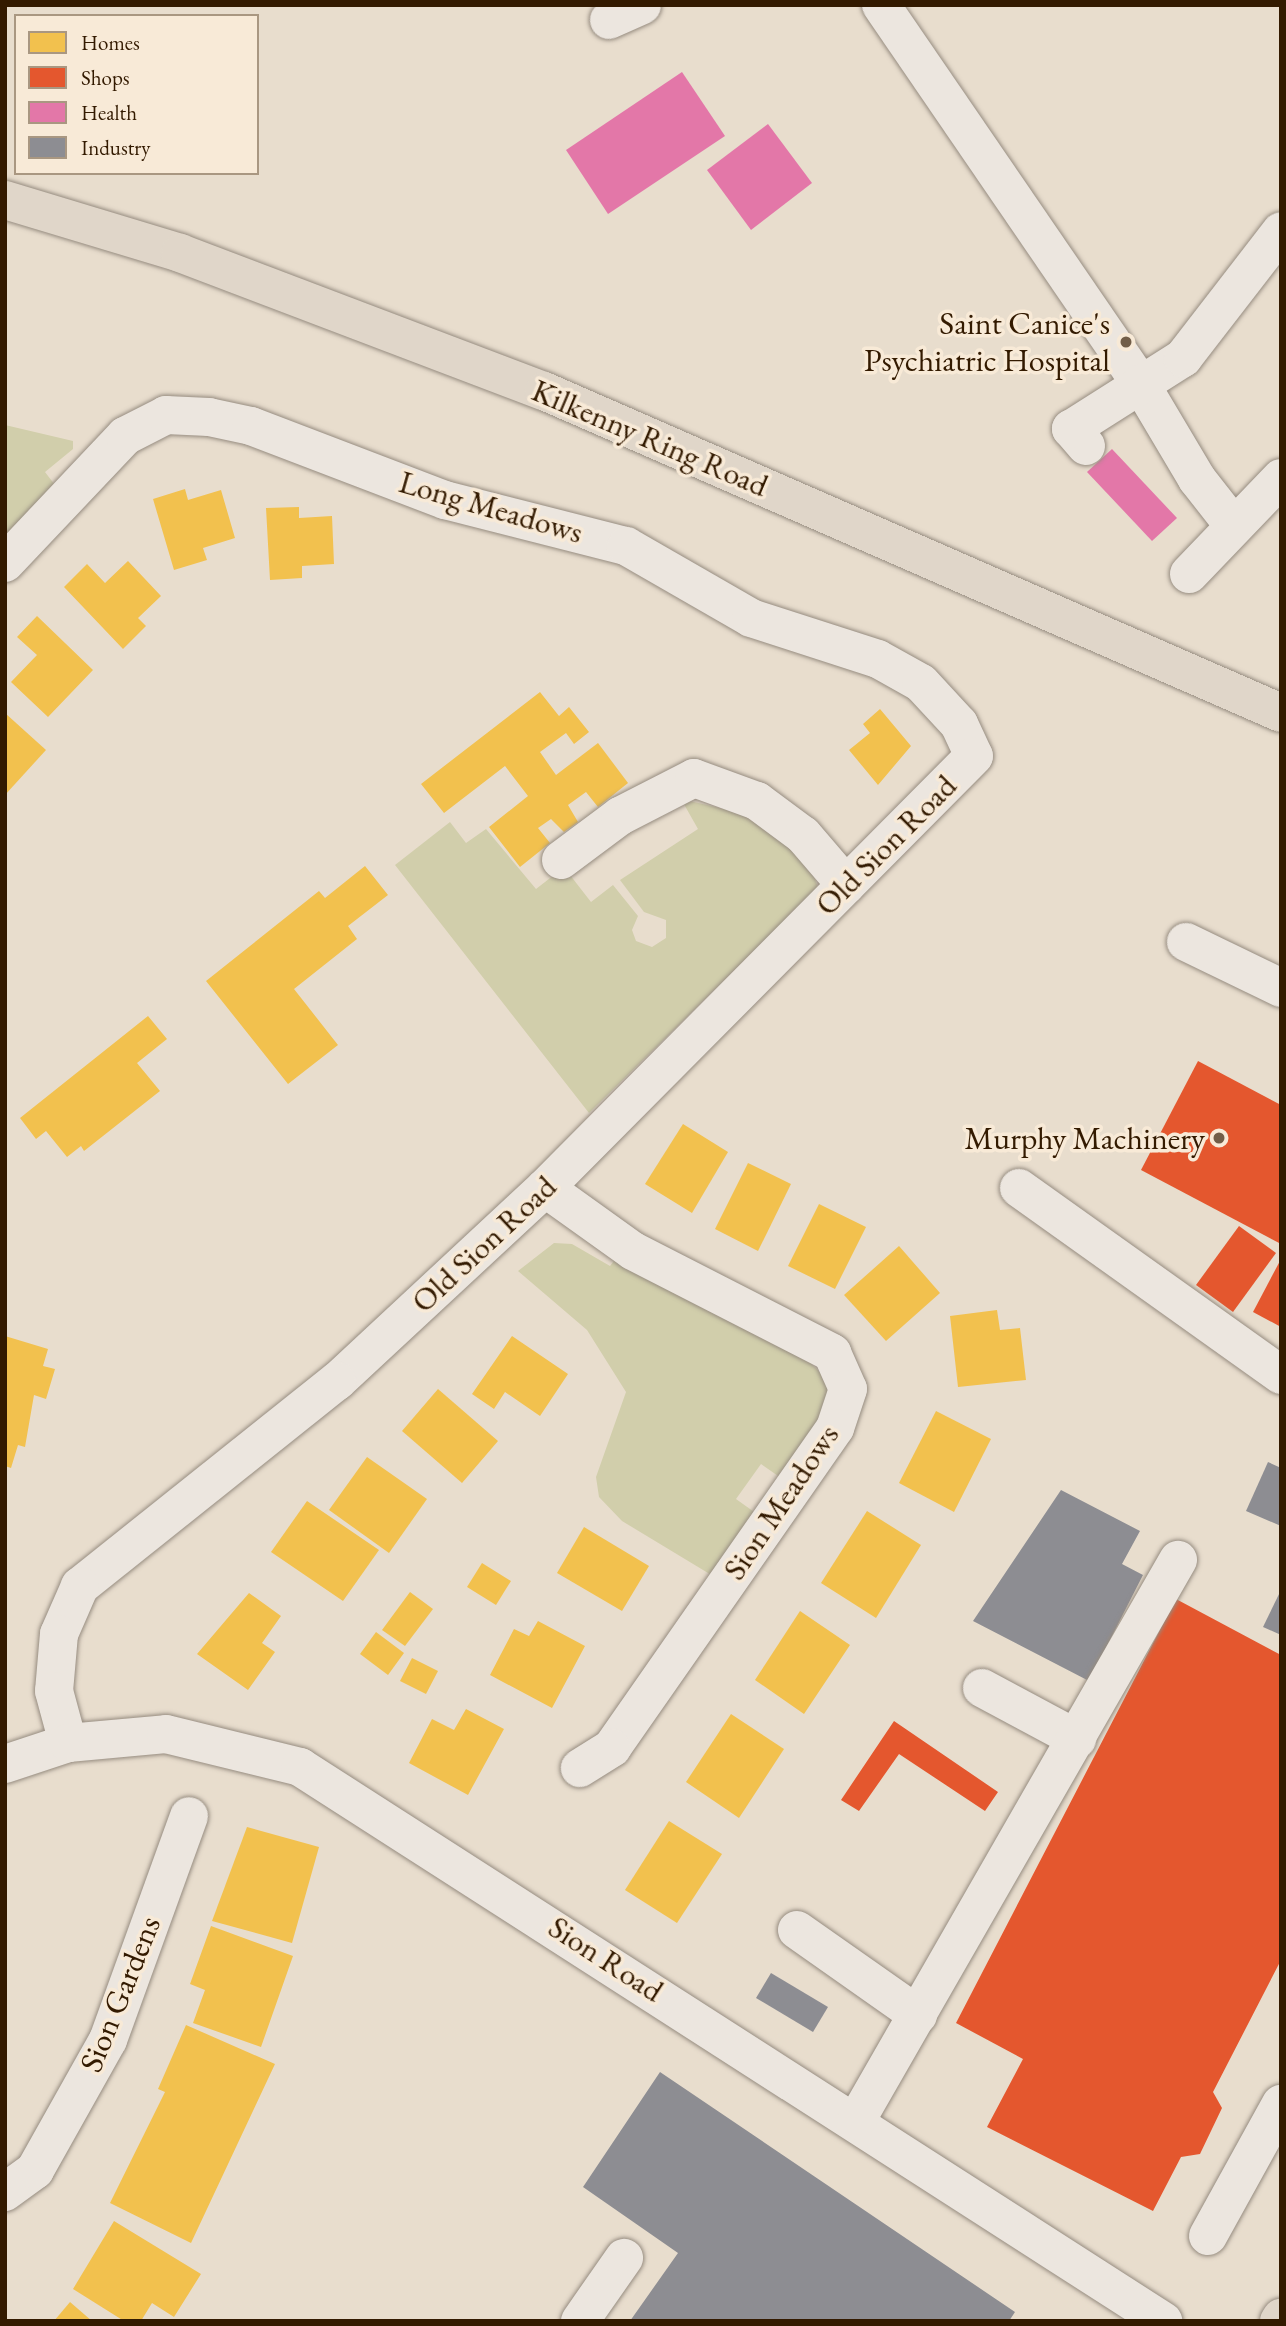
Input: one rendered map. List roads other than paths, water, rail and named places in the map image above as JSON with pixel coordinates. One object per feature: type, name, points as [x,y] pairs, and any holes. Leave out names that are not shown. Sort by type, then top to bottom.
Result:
[{"type":"highway","name":"Kilkenny Ring Road","points":[[5,200],[180,253],[544,391],[1281,713]]},
{"type":"street","points":[[881,5],[1140,383],[1197,479],[1234,526]]},
{"type":"street","points":[[1086,446],[1071,429],[1183,358],[1281,231]]},
{"type":"street","name":"Long Meadows","points":[[5,563],[125,436],[166,415],[209,417],[251,426],[445,500],[626,546],[751,618],[878,659],[921,683],[959,724],[974,756]]},
{"type":"street","points":[[1189,574],[1281,478]]},
{"type":"street","name":"Old Sion Road","points":[[68,1743],[54,1691],[60,1634],[79,1586],[316,1402],[545,1188],[974,756]]},
{"type":"street","points":[[561,860],[620,816],[694,778],[757,802],[803,835],[846,885]]},
{"type":"street","points":[[1186,942],[1281,988]]},
{"type":"street","name":"Sion Meadows","points":[[545,1188],[633,1251],[831,1353],[848,1389],[835,1428],[612,1748],[580,1768]]},
{"type":"street","points":[[1019,1188],[1281,1375]]},
{"type":"street","points":[[856,2121],[1178,1560]]},
{"type":"street","points":[[982,1688],[1077,1739]]},
{"type":"street","name":"Sion Road","points":[[5,1764],[68,1743],[166,1734],[300,1767],[856,2121],[1163,2321]]},
{"type":"street","name":"Sion Gardens","points":[[5,2192],[35,2170],[108,2039],[190,1816]]},
{"type":"street","points":[[797,1930],[918,2015]]},
{"type":"street","points":[[1208,2236],[1281,2104]]},
{"type":"street","points":[[580,2321],[624,2258]]},
{"type":"place","name":"Saint Canice's Psychiatric Hospital","points":[[1126,342]]},
{"type":"place","name":"Murphy Machinery","points":[[1219,1138]]}]
